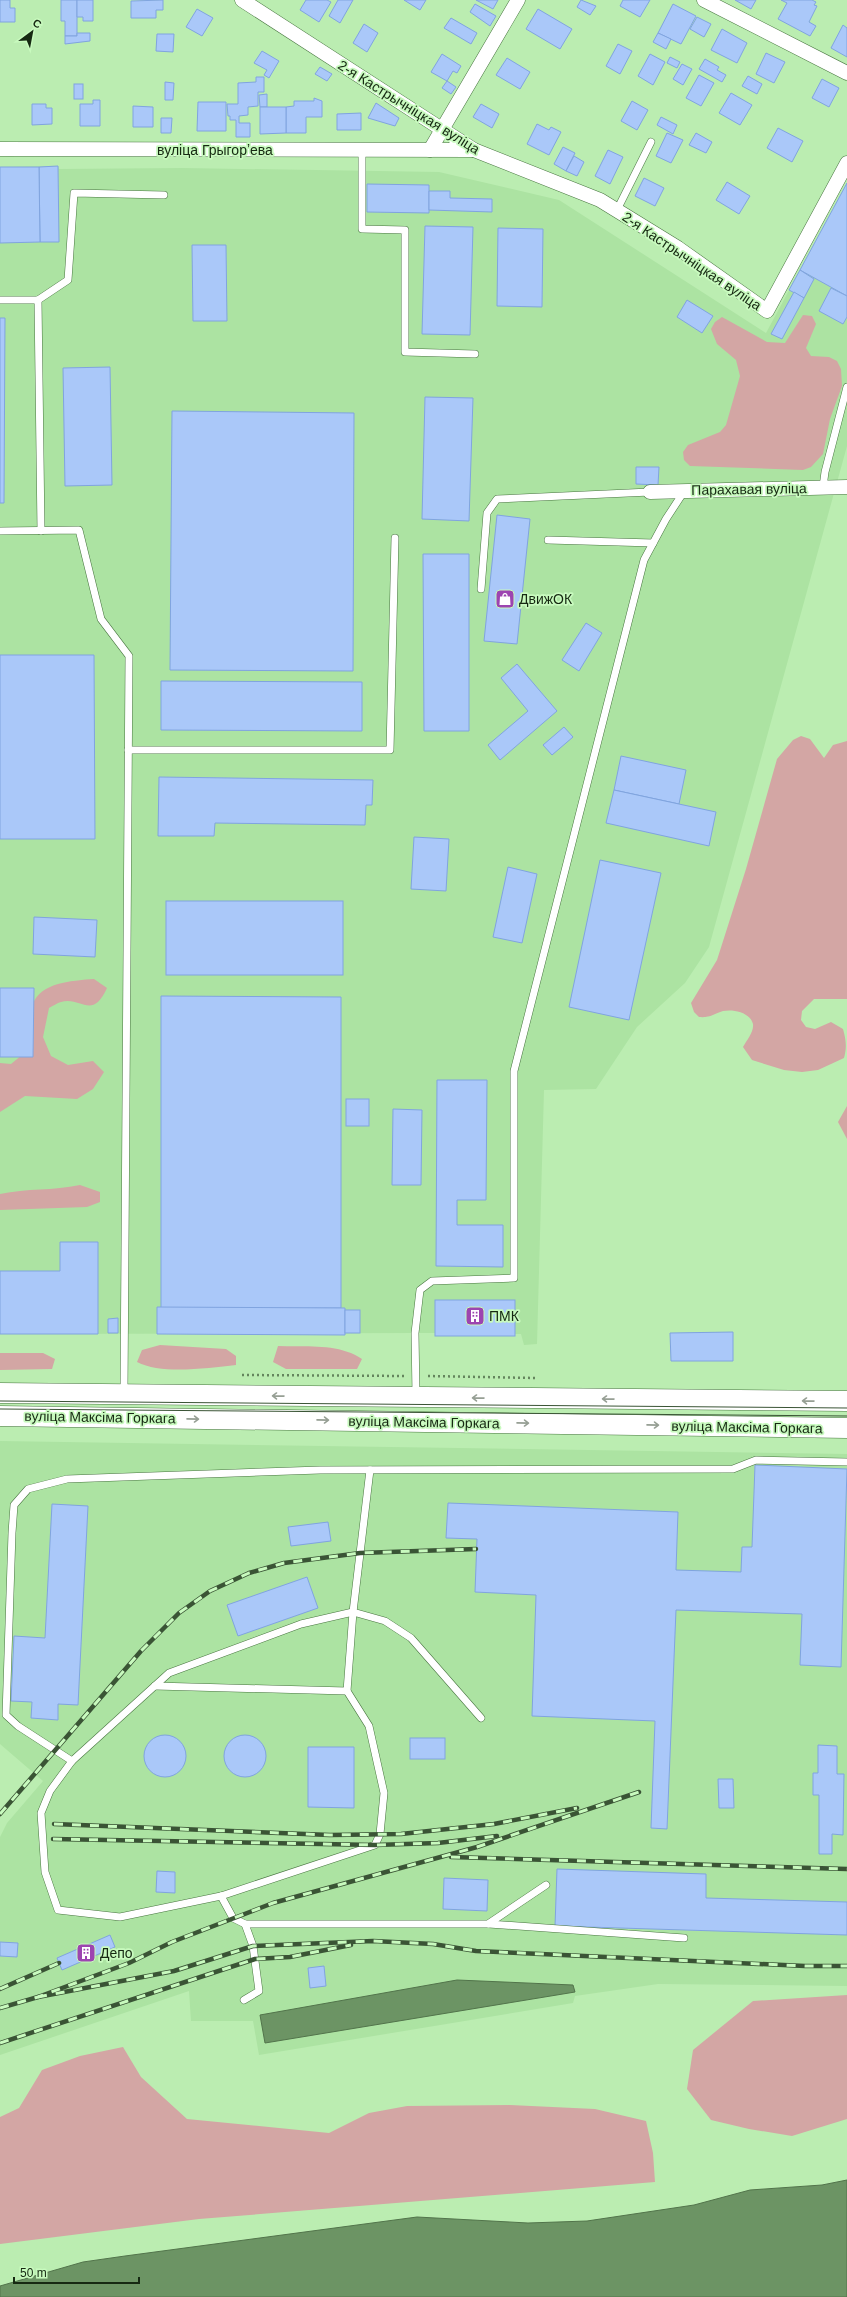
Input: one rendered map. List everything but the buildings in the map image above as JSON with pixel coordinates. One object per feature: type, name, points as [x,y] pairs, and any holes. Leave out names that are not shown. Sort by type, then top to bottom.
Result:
[{"type":"main road","name":"вуліца Максіма Горкага","points":[[0,1393],[847,1401]]},
{"type":"main road","name":"вуліца Максіма Горкага","points":[[0,1416],[847,1428]]},
{"type":"street","name":"2-я Кастрычніцкая вуліца","points":[[242,0],[474,150],[580,191],[617,210],[718,275],[767,311],[847,163]]},
{"type":"street","points":[[430,150],[518,0]]},
{"type":"street","points":[[704,0],[847,73]]},
{"type":"street","name":"вуліца Грыгорʼева","points":[[0,149],[474,150]]},
{"type":"street","name":"Парахавая вуліца","points":[[650,492],[847,486]]},
{"type":"street","points":[[124,1394],[124,1418]]},
{"type":"lane","points":[[617,210],[651,142]]},
{"type":"lane","points":[[362,150],[362,229],[405,230],[405,352],[474,354]]},
{"type":"lane","points":[[0,300],[38,300],[68,280],[74,193],[164,195]]},
{"type":"lane","points":[[38,300],[41,530]]},
{"type":"lane","points":[[824,487],[825,472],[847,387]]},
{"type":"lane","points":[[416,1397],[415,1333],[420,1290],[432,1281],[514,1278],[516,1204],[514,1071],[644,560],[685,490]]},
{"type":"lane","points":[[481,589],[487,513],[497,499],[650,492]]},
{"type":"lane","points":[[0,531],[78,530],[101,619],[129,656],[124,1394]]},
{"type":"lane","points":[[128,750],[390,750],[395,538]]},
{"type":"lane","points":[[548,540],[653,543]]},
{"type":"lane","points":[[72,1761],[18,1726],[6,1715],[14,1505],[28,1489],[67,1479],[370,1470],[733,1468],[756,1460],[847,1462]]},
{"type":"lane","points":[[370,1470],[353,1612],[347,1691],[369,1726],[384,1793],[380,1834],[375,1845],[221,1896],[120,1917],[58,1910],[45,1872],[41,1813],[50,1791],[72,1761],[169,1673],[301,1624],[353,1612],[385,1621],[411,1638],[481,1718]]},
{"type":"lane","points":[[155,1686],[347,1691]]},
{"type":"lane","points":[[488,1924],[546,1885]]},
{"type":"lane","points":[[221,1896],[233,1918],[245,1924],[488,1924],[684,1938]]},
{"type":"lane","points":[[244,2000],[259,1991],[253,1946],[245,1924]]},
{"type":"shaded area","points":[[58,166],[59,169],[183,168],[439,172],[559,200],[766,333],[847,183],[847,446],[709,947],[685,983],[637,1027],[596,1089],[544,1090],[537,1344],[524,1345],[521,1334],[515,1334],[515,1336],[435,1336],[435,1333],[0,1334],[0,167]]},
{"type":"shaded area","points":[[803,315],[812,316],[816,324],[806,348],[811,356],[829,357],[837,361],[841,369],[842,386],[830,419],[823,454],[811,467],[803,470],[690,466],[684,460],[683,452],[688,445],[720,432],[726,425],[740,376],[736,360],[717,344],[711,329],[715,322],[722,317],[767,342],[785,343]]},
{"type":"shaded area","points":[[801,736],[810,739],[824,758],[833,745],[847,741],[847,999],[814,999],[802,1011],[801,1020],[806,1027],[815,1029],[831,1022],[843,1029],[846,1050],[844,1058],[818,1070],[802,1072],[784,1070],[752,1060],[743,1047],[750,1036],[753,1027],[751,1020],[745,1014],[727,1010],[709,1016],[699,1017],[694,1012],[691,1003],[717,960],[746,869],[777,759],[793,740]]},
{"type":"shaded area","points":[[94,979],[107,988],[102,998],[91,1005],[68,1001],[60,1002],[49,1008],[43,1037],[51,1056],[68,1065],[93,1061],[104,1072],[93,1089],[77,1099],[25,1096],[0,1112],[0,1063],[11,1064],[22,1055],[31,1007],[37,997],[45,990],[57,984]]},
{"type":"shaded area","points":[[847,1106],[847,1139],[838,1122]]},
{"type":"shaded area","points":[[80,1185],[100,1192],[100,1202],[87,1207],[0,1210],[0,1194]]},
{"type":"shaded area","points":[[160,1345],[226,1349],[236,1356],[236,1365],[185,1370],[147,1366],[137,1362],[142,1350]]},
{"type":"shaded area","points":[[278,1346],[333,1348],[343,1350],[362,1359],[357,1369],[286,1369],[273,1362]]},
{"type":"shaded area","points":[[0,1353],[43,1353],[55,1359],[52,1369],[0,1370]]},
{"type":"shaded area","points":[[0,1441],[847,1454],[847,1986],[658,1984],[575,1996],[573,2003],[259,2055],[253,2021],[191,2021],[189,1991],[0,2055],[0,1837],[7,1823],[43,1781],[0,1744]]},
{"type":"shaded area","points":[[457,1980],[573,1985],[575,1992],[265,2043],[260,2015]]},
{"type":"shaded area","points":[[847,1995],[847,2119],[792,2136],[749,2129],[711,2120],[687,2089],[693,2050],[753,2001]]},
{"type":"shaded area","points":[[123,2047],[141,2077],[187,2119],[329,2133],[369,2113],[407,2106],[510,2105],[595,2109],[646,2121],[653,2153],[655,2182],[199,2219],[0,2244],[0,2117],[19,2108],[42,2070],[80,2056]]},
{"type":"shaded area","points":[[847,2180],[847,2297],[0,2297],[0,2286],[83,2262],[125,2256],[417,2217],[528,2223],[587,2221],[694,2205],[750,2190],[822,2185]]},
{"type":"tram line","points":[[0,1401],[847,1408]]},
{"type":"tram line","points":[[0,1409],[847,1416]]},
{"type":"railway","points":[[0,1814],[141,1651],[179,1613],[210,1591],[249,1573],[284,1563],[360,1553],[476,1549]]},
{"type":"railway","points":[[0,2008],[38,1997],[129,1963],[172,1942],[273,1903],[477,1847],[639,1792]]},
{"type":"railway","points":[[54,1824],[330,1835],[401,1834],[494,1824],[577,1808]]},
{"type":"railway","points":[[53,1839],[375,1845],[438,1843],[497,1836]]},
{"type":"railway","points":[[451,1857],[847,1869]]},
{"type":"railway","points":[[38,1997],[174,1971],[253,1946],[373,1941],[433,1944],[476,1951],[805,1966],[847,1966]]},
{"type":"railway","points":[[0,2043],[255,1959],[290,1957],[351,1945]]},
{"type":"railway","points":[[0,1989],[59,1963]]},
{"type":"place","name":"ДвижОК","points":[[505,599]]},
{"type":"place","name":"ПМК","points":[[475,1316]]},
{"type":"place","name":"Депо","points":[[86,1953]]}]
